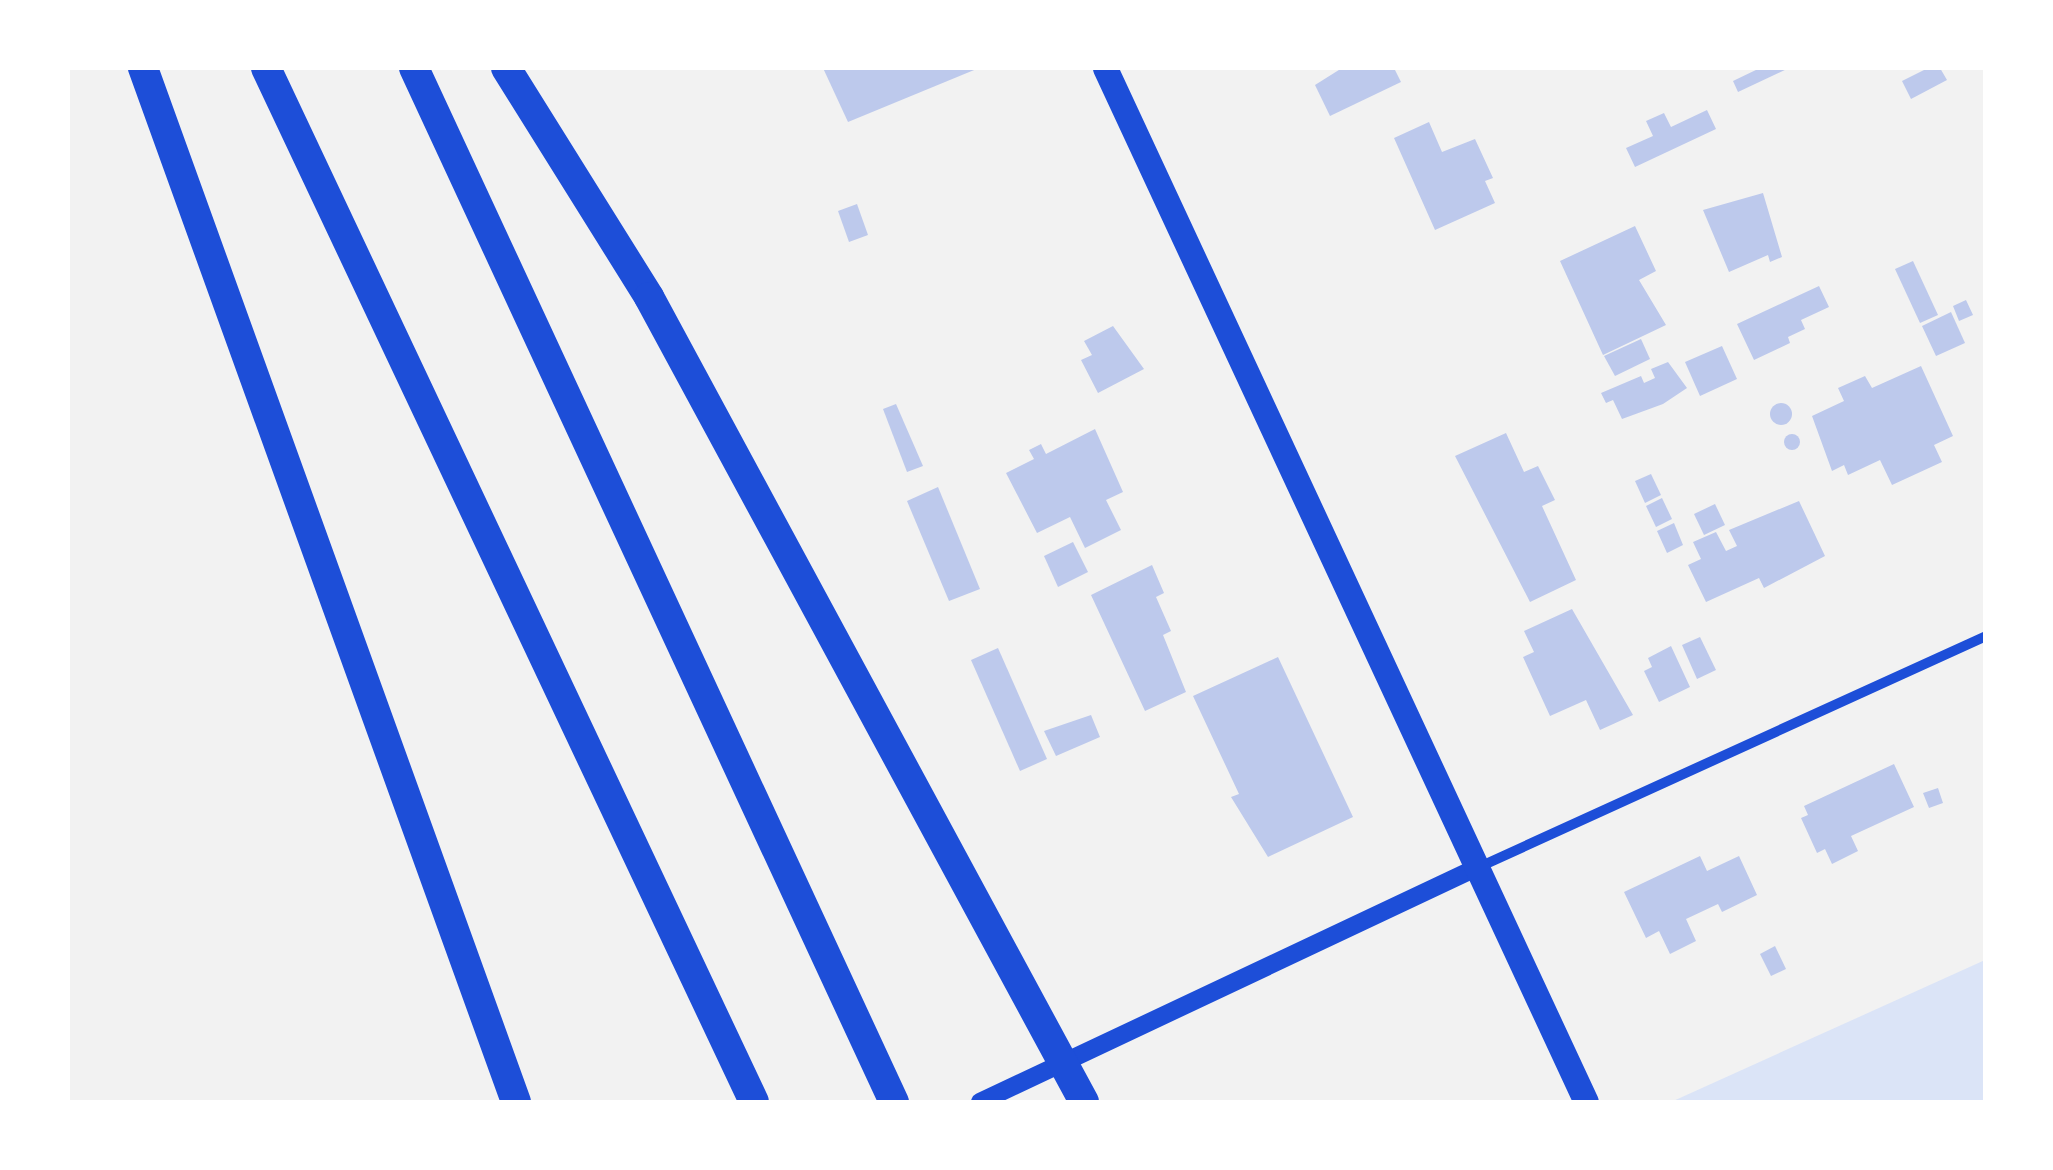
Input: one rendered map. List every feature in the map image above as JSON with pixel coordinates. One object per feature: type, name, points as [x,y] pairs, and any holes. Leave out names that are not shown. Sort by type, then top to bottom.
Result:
[{"type":"highway","points":[[144,68],[516,1102]]},
{"type":"highway","points":[[266,68],[754,1102]]},
{"type":"highway","points":[[414,68],[894,1102]]},
{"type":"highway","points":[[506,68],[649,297],[1068,1064],[1084,1102]]},
{"type":"main road","points":[[1105,68],[1586,1102]]},
{"type":"street","points":[[980,1102],[1068,1064],[1476,868],[1986,636]]},
{"type":"shaded area","points":[[1985,960],[1985,1102],[1671,1102]]},
{"type":"building","points":[[823,68],[979,68],[848,122]]},
{"type":"building","points":[[1342,68],[1394,68],[1401,82],[1330,116],[1315,85]]},
{"type":"building","points":[[1760,68],[1789,68],[1738,92],[1733,81]]},
{"type":"building","points":[[1928,68],[1940,68],[1947,80],[1911,99],[1902,81]]},
{"type":"building","points":[[1707,110],[1716,129],[1635,167],[1626,148],[1653,136],[1646,121],[1664,113],[1671,127]]},
{"type":"building","points":[[1429,122],[1442,152],[1475,139],[1493,178],[1485,181],[1495,203],[1435,230],[1394,138]]},
{"type":"building","points":[[1763,193],[1782,257],[1770,262],[1768,255],[1729,272],[1703,210]]},
{"type":"building","points":[[857,204],[868,235],[849,242],[838,211]]},
{"type":"building","points":[[1635,226],[1656,271],[1639,280],[1666,325],[1603,355],[1560,261]]},
{"type":"building","points":[[1913,261],[1938,315],[1920,323],[1895,269]]},
{"type":"building","points":[[1819,286],[1829,307],[1801,320],[1805,329],[1788,337],[1790,343],[1754,360],[1737,324]]},
{"type":"building","points":[[1966,300],[1973,315],[1959,321],[1953,306]]},
{"type":"building","points":[[1951,312],[1965,343],[1936,356],[1922,326]]},
{"type":"building","points":[[1113,326],[1144,369],[1098,393],[1081,360],[1092,355],[1084,341]]},
{"type":"building","points":[[1641,339],[1650,359],[1615,376],[1604,356]]},
{"type":"building","points":[[1722,346],[1737,379],[1700,396],[1685,362]]},
{"type":"building","points":[[1668,362],[1687,388],[1663,404],[1622,419],[1613,400],[1606,403],[1601,393],[1641,376],[1644,383],[1655,378],[1651,369]]},
{"type":"building","points":[[1921,366],[1953,436],[1934,445],[1942,462],[1892,485],[1880,460],[1848,475],[1844,465],[1832,471],[1812,416],[1844,401],[1838,388],[1865,376],[1872,388]]},
{"type":"building","points":[[1781,403],[1789,406],[1789,422],[1781,425],[1773,422],[1770,414],[1773,406]]},
{"type":"building","points":[[896,404],[923,466],[907,472],[883,409]]},
{"type":"building","points":[[1095,429],[1123,492],[1106,500],[1121,530],[1085,548],[1070,517],[1037,533],[1006,473],[1034,459],[1029,450],[1041,444],[1046,454]]},
{"type":"building","points":[[1506,433],[1524,472],[1538,466],[1555,500],[1542,506],[1576,580],[1530,602],[1455,456]]},
{"type":"building","points":[[1792,434],[1800,442],[1792,450],[1784,442]]},
{"type":"building","points":[[1651,474],[1661,495],[1645,503],[1635,481]]},
{"type":"building","points":[[938,487],[980,589],[949,601],[907,501]]},
{"type":"building","points":[[1662,498],[1672,519],[1656,527],[1646,506]]},
{"type":"building","points":[[1799,501],[1825,556],[1764,588],[1759,578],[1706,602],[1688,565],[1701,559],[1693,542],[1716,532],[1726,551],[1737,546],[1729,530]]},
{"type":"building","points":[[1715,504],[1725,525],[1704,535],[1694,514]]},
{"type":"building","points":[[1674,523],[1683,545],[1667,553],[1657,531]]},
{"type":"building","points":[[1073,542],[1088,572],[1058,587],[1044,556]]},
{"type":"building","points":[[1152,565],[1164,593],[1156,597],[1171,631],[1163,635],[1186,692],[1145,711],[1091,595]]},
{"type":"building","points":[[1572,609],[1633,715],[1600,730],[1586,700],[1550,716],[1523,657],[1534,652],[1524,631]]},
{"type":"building","points":[[1700,637],[1716,670],[1697,679],[1682,645]]},
{"type":"building","points":[[1671,646],[1690,687],[1659,702],[1644,671],[1652,667],[1648,658]]},
{"type":"building","points":[[998,648],[1047,759],[1020,771],[971,660]]},
{"type":"building","points":[[1278,657],[1353,817],[1268,857],[1231,797],[1239,794],[1193,696]]},
{"type":"building","points":[[1091,715],[1100,737],[1056,756],[1044,731]]},
{"type":"building","points":[[1894,764],[1914,807],[1851,836],[1858,851],[1832,864],[1825,849],[1817,853],[1801,818],[1808,815],[1804,806]]},
{"type":"building","points":[[1938,788],[1943,803],[1929,808],[1923,793]]},
{"type":"building","points":[[1700,856],[1707,871],[1739,856],[1757,895],[1722,912],[1718,904],[1686,919],[1696,941],[1670,954],[1659,931],[1646,938],[1624,892]]},
{"type":"building","points":[[1775,946],[1786,969],[1771,976],[1760,954]]}]
